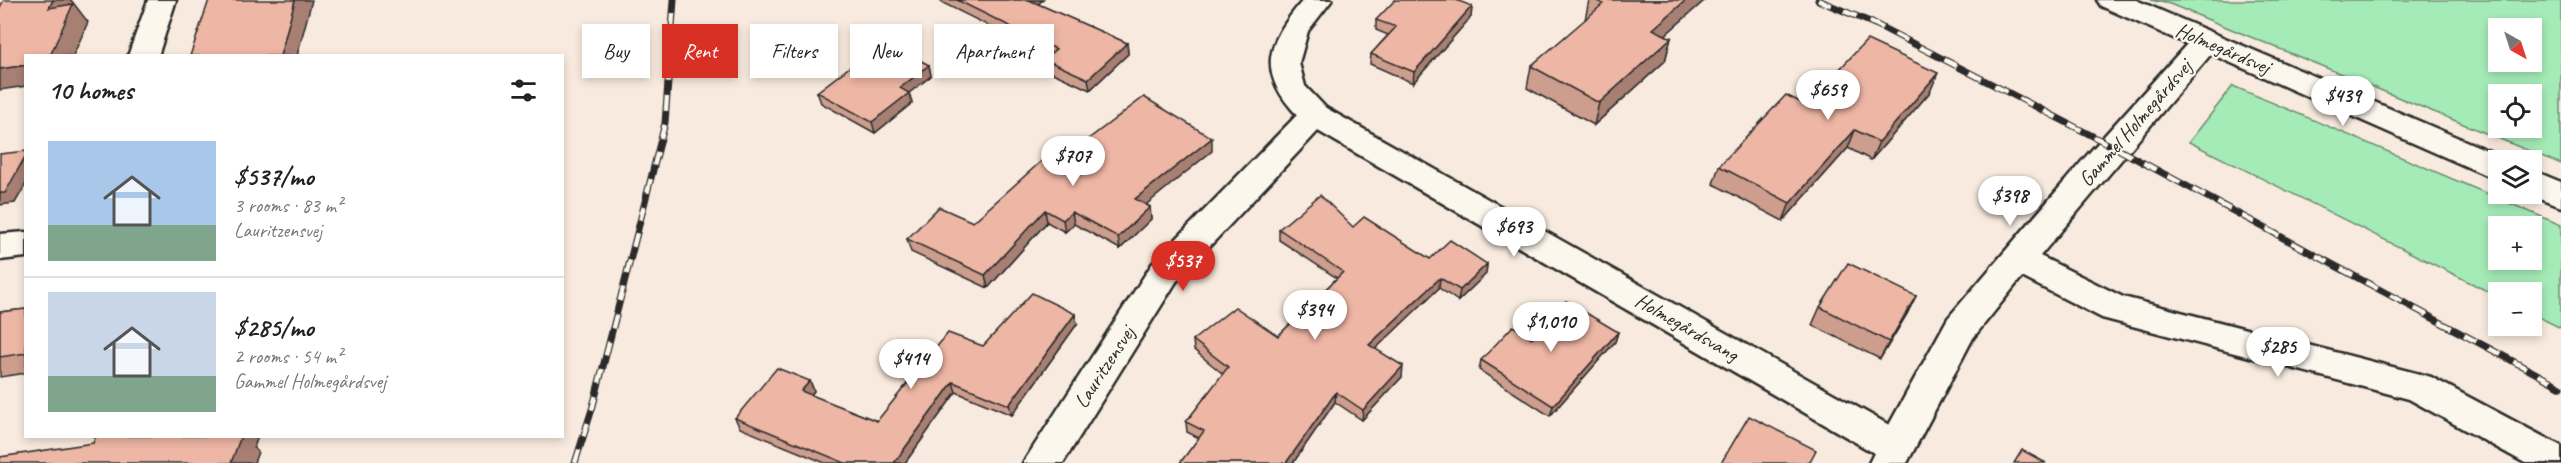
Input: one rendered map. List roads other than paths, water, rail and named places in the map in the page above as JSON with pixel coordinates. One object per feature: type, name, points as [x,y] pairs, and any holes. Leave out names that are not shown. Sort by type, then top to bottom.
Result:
[{"type":"street","points":[[144,54],[162,0]]},
{"type":"street","name":"Holmegårdsvang","points":[[1318,0],[1294,29],[1284,63],[1291,90],[1315,115],[1892,455]]},
{"type":"street","name":"Holmegårdsvej","points":[[2111,0],[2488,163]]},
{"type":"street","name":"Gammel Holmegårdsvej","points":[[1892,455],[1960,328],[2206,41]]},
{"type":"street","name":"Lauritzensvej","points":[[1042,463],[1164,273],[1315,115]]},
{"type":"street","points":[[2542,186],[2561,195]]},
{"type":"street","points":[[0,247],[24,244]]},
{"type":"street","points":[[2017,259],[2114,308],[2418,387],[2559,463]]},
{"type":"railway","points":[[575,463],[593,406],[665,123],[674,0]]},
{"type":"railway","points":[[1818,0],[1877,25],[2114,147],[2561,387]]}]
